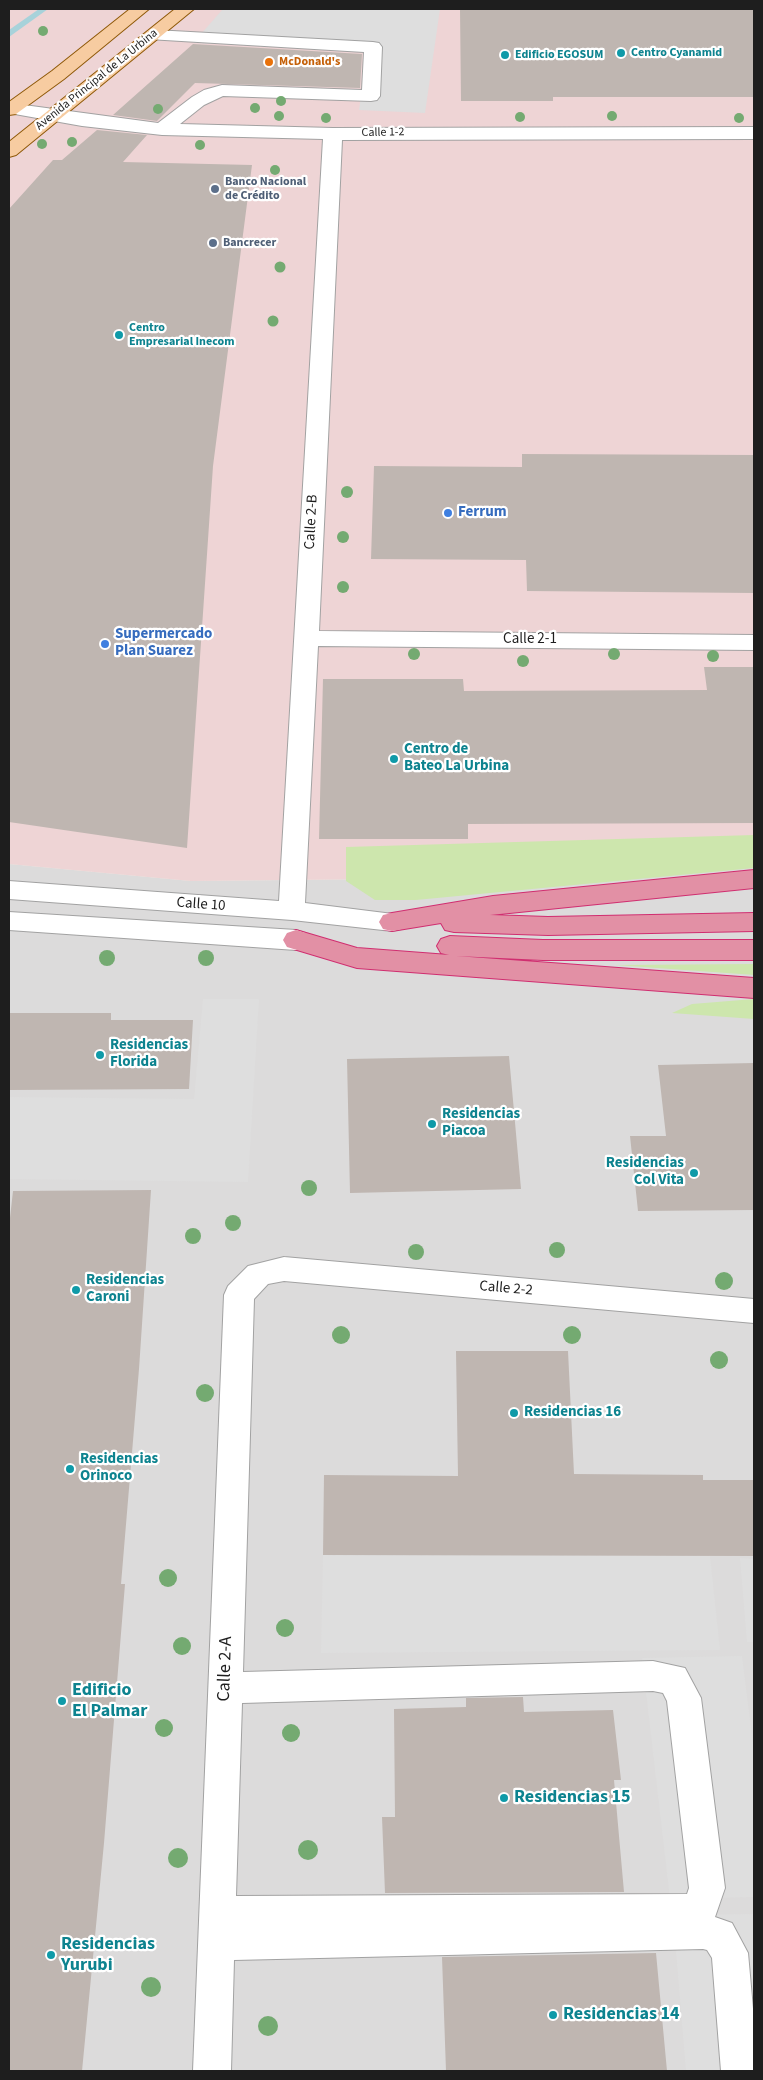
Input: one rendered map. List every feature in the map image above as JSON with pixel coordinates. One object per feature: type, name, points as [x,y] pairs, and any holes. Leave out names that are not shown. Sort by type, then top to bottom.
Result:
[{"type":"highway","points":[[392,922],[493,904],[702,882],[754,879]]},
{"type":"highway","points":[[392,922],[548,926],[754,922]]},
{"type":"highway","points":[[296,940],[543,950],[754,950]]},
{"type":"highway","points":[[296,940],[356,958],[754,988]]},
{"type":"main road","name":"Avenida Principal de La Urbina","points":[[11,109],[58,75],[140,9]]},
{"type":"main road","name":"Avenida Principal de La Urbina","points":[[9,151],[185,9]]},
{"type":"street","points":[[154,35],[373,47],[371,96],[222,90],[198,101],[162,129]]},
{"type":"street","name":"Calle 1-2","points":[[11,109],[162,129],[333,134],[754,133]]},
{"type":"street","name":"Calle 2-B","points":[[292,911],[333,134]]},
{"type":"street","name":"Calle 2-1","points":[[306,638],[754,642]]},
{"type":"street","name":"Calle 10","points":[[9,890],[292,911],[392,922]]},
{"type":"street","name":"Calle 10","points":[[9,920],[296,940]]},
{"type":"street","name":"Calle 2-2","points":[[259,1274],[284,1269],[754,1311]]},
{"type":"street","name":"Calle 2-A","points":[[212,2071],[239,1295],[259,1274]]},
{"type":"street","points":[[217,1929],[685,1914],[702,1906],[707,1888],[684,1698],[673,1679],[653,1676],[226,1688]]},
{"type":"street","points":[[217,1929],[703,1930],[719,1936],[730,1953],[740,2071]]},
{"type":"shaded area","points":[[9,9],[754,9],[754,856],[386,879],[191,881],[9,864]]},
{"type":"shaded area","points":[[223,9],[440,9],[425,113],[359,110],[368,50],[193,43]]},
{"type":"shaded area","points":[[754,856],[754,2071],[9,2071],[9,864],[191,881],[386,879]]},
{"type":"shaded area","points":[[203,999],[259,999],[248,1182],[9,1179],[9,1097],[194,1099]]},
{"type":"shaded area","points":[[323,1555],[710,1556],[720,1650],[321,1653]]},
{"type":"shaded area","points":[[740,1558],[754,1559],[754,1642],[747,1642]]},
{"type":"shaded area","points":[[742,1656],[754,1752],[754,1897],[670,1899],[642,1658]]},
{"type":"shaded area","points":[[754,1914],[754,2071],[686,2071],[673,1915]]},
{"type":"green space","points":[[754,835],[754,868],[416,900],[375,900],[346,881],[346,847]]},
{"type":"green space","points":[[754,964],[754,975],[615,965]]},
{"type":"green space","points":[[754,999],[754,1019],[672,1013],[692,1004]]},
{"type":"building","points":[[460,9],[754,9],[754,97],[553,97],[553,101],[461,101]]},
{"type":"building","name":"McDonald's","points":[[193,44],[362,54],[360,88],[195,83],[157,121],[113,115]]},
{"type":"building","points":[[97,130],[147,135],[123,162],[252,165],[213,466],[187,848],[9,822],[9,209],[53,160],[62,160]]},
{"type":"building","points":[[522,454],[754,455],[754,593],[527,591],[526,560],[371,559],[374,466],[522,467]]},
{"type":"building","points":[[704,667],[754,667],[754,823],[468,824],[468,839],[319,839],[323,679],[463,679],[464,691],[707,690]]},
{"type":"building","name":"Residencias Florida","points":[[9,1013],[111,1013],[111,1020],[193,1020],[189,1089],[9,1090]]},
{"type":"building","name":"Residencias Piacoa","points":[[509,1056],[521,1189],[350,1193],[347,1059]]},
{"type":"building","name":"Residencias Col Vita","points":[[754,1063],[754,1210],[638,1211],[630,1136],[666,1136],[658,1065]]},
{"type":"building","points":[[151,1190],[139,1369],[121,1584],[125,1584],[104,1843],[82,2071],[9,2071],[9,1227],[13,1191]]},
{"type":"building","name":"Residencias 16","points":[[456,1351],[568,1351],[574,1474],[703,1475],[703,1480],[754,1480],[754,1556],[323,1555],[324,1475],[458,1476]]},
{"type":"building","name":"Residencias 15","points":[[523,1697],[524,1712],[613,1710],[621,1780],[614,1780],[624,1892],[385,1893],[382,1817],[395,1817],[394,1709],[466,1707],[466,1698]]},
{"type":"building","name":"Residencias 14","points":[[656,1953],[667,2071],[446,2071],[442,1957]]},
{"type":"waterway","points":[[9,34],[44,9]]},
{"type":"place","name":"Centro Cyanamid","points":[[621,53]]},
{"type":"place","name":"Edificio EGOSUM","points":[[505,55]]},
{"type":"place","name":"McDonald's","points":[[269,62]]},
{"type":"place","name":"Banco Nacional de Crédito","points":[[215,189]]},
{"type":"place","name":"Bancrecer","points":[[213,243]]},
{"type":"place","name":"Centro Empresarial Inecom","points":[[119,335]]},
{"type":"place","name":"Ferrum","points":[[448,513]]},
{"type":"place","name":"Supermercado Plan Suarez","points":[[105,644]]},
{"type":"place","name":"Centro de Bateo La Urbina","points":[[394,759]]},
{"type":"place","name":"Residencias Florida","points":[[100,1055]]},
{"type":"place","name":"Residencias Piacoa","points":[[432,1124]]},
{"type":"place","name":"Residencias Col Vita","points":[[694,1173]]},
{"type":"place","name":"Residencias Caroni","points":[[76,1290]]},
{"type":"place","name":"Residencias 16","points":[[514,1413]]},
{"type":"place","name":"Residencias Orinoco","points":[[70,1469]]},
{"type":"place","name":"Edificio El Palmar","points":[[62,1701]]},
{"type":"place","name":"Residencias 15","points":[[504,1798]]},
{"type":"place","name":"Residencias Yurubi","points":[[51,1955]]},
{"type":"place","name":"Residencias 14","points":[[553,2015]]}]
